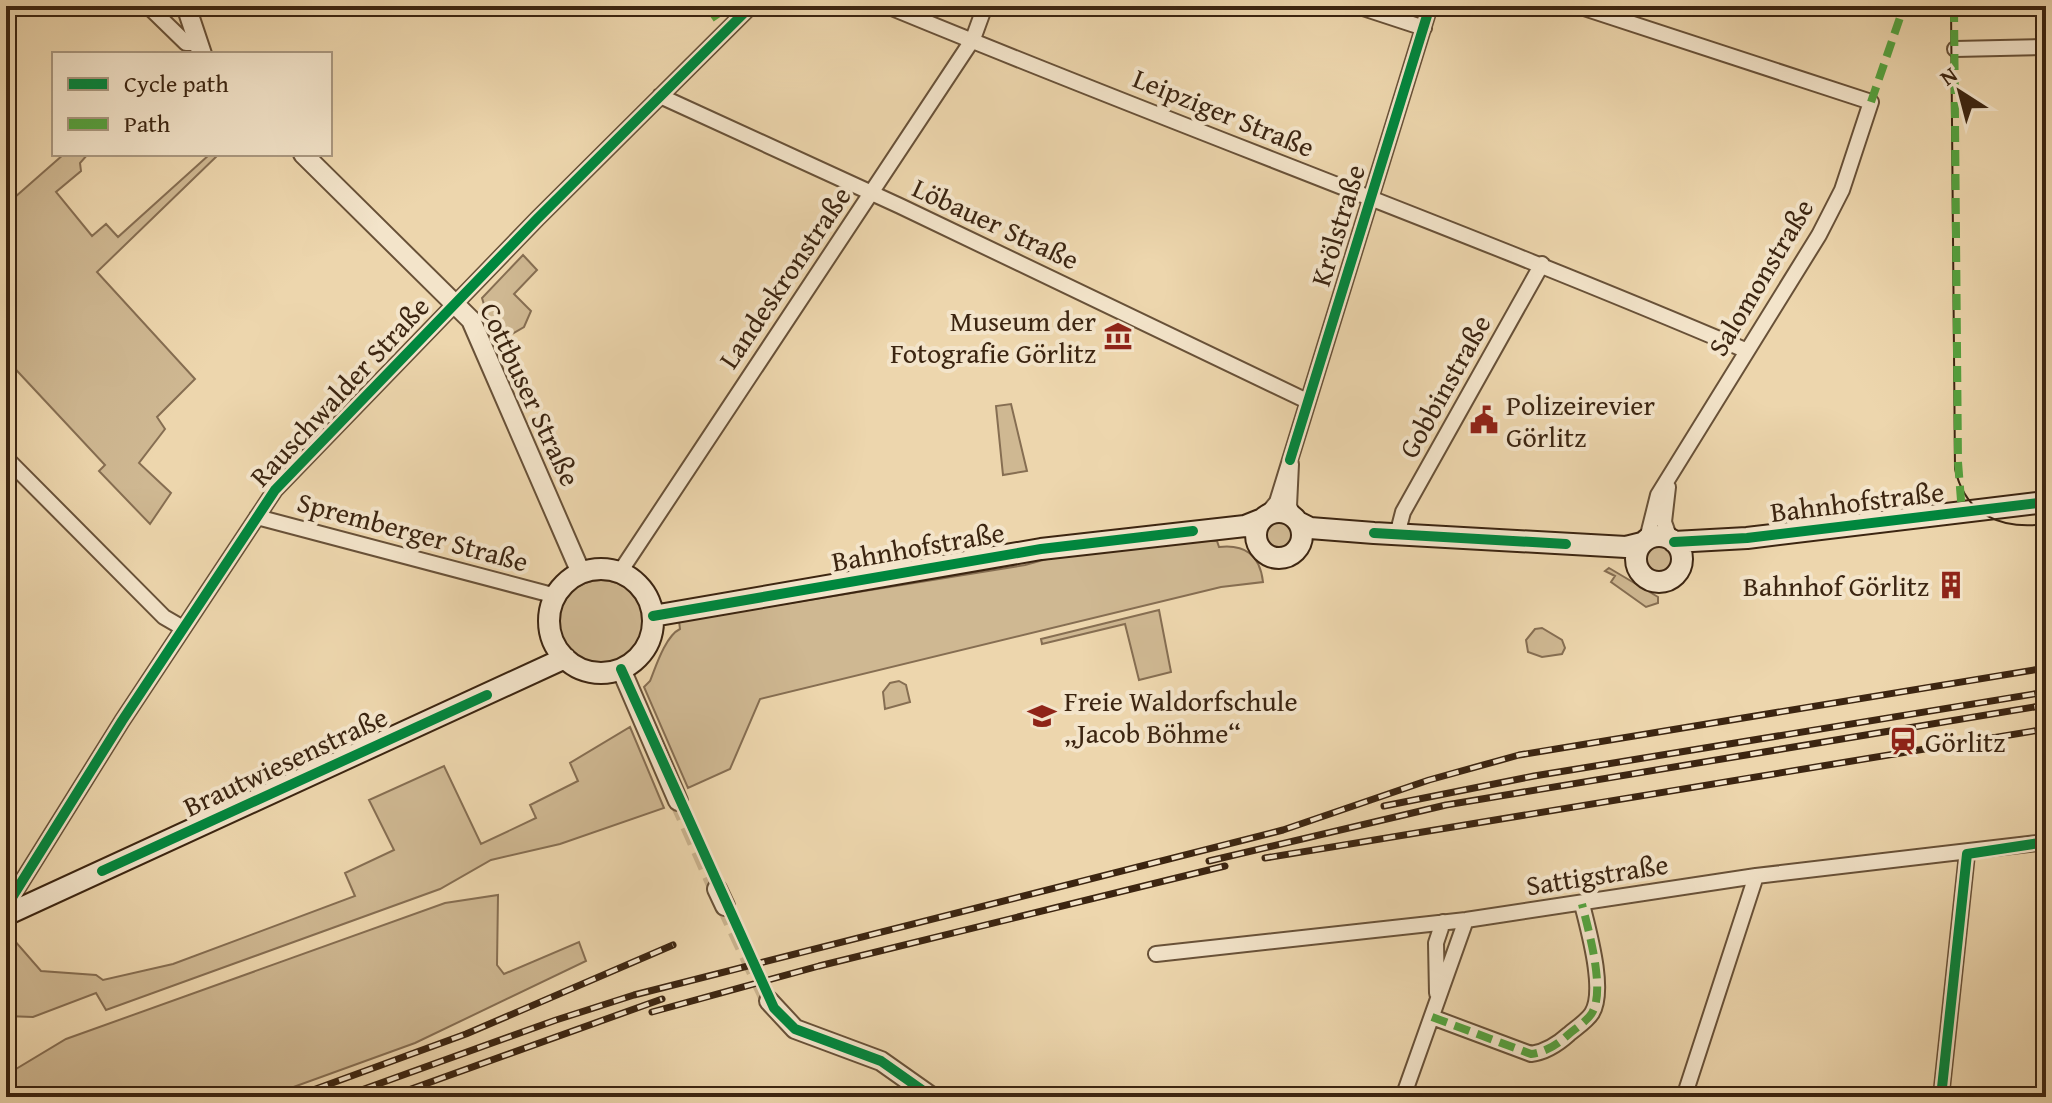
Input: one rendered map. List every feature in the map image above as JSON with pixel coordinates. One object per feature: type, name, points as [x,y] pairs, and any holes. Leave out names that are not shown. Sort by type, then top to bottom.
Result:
[{"type":"main road","name":"Bahnhofstraße","points":[[1296,519],[1310,528],[1626,547],[1658,536],[1672,540],[1747,538],[2046,502]]},
{"type":"main road","points":[[1263,518],[1281,512],[1296,519]]},
{"type":"main road","name":"Bahnhofstraße","points":[[653,616],[1041,549],[1245,526],[1263,518]]},
{"type":"main road","name":"Krölstraße","points":[[1256,542],[1263,518]]},
{"type":"main road","name":"Krölstraße","points":[[1296,519],[1302,535],[1298,547]]},
{"type":"main road","name":"Bahnhofstraße","points":[[1193,531],[1256,542]]},
{"type":"main road","name":"Bahnhofstraße","points":[[1298,547],[1316,538],[1374,533]]},
{"type":"main road","name":"Bahnhofstraße","points":[[1566,544],[1637,569],[1647,579],[1660,583],[1707,551],[1747,538]]},
{"type":"main road","points":[[1672,540],[1681,553],[1681,566]]},
{"type":"main road","points":[[1637,569],[1636,556],[1645,541]]},
{"type":"main road","points":[[1256,542],[1264,553],[1276,558],[1291,555],[1298,547]]},
{"type":"main road","points":[[599,569],[620,572],[643,589],[653,616],[646,648],[621,669],[590,672],[565,658],[550,630],[550,614],[556,596],[564,585],[581,573],[599,569]]},
{"type":"main road","name":"Brautwiesenstraße","points":[[6,915],[565,658]]},
{"type":"street","points":[[148,6],[186,43],[199,48]]},
{"type":"street","points":[[186,6],[199,48]]},
{"type":"street","name":"Rauschwalder Straße","points":[[6,907],[183,628],[275,490],[456,301],[751,6]]},
{"type":"street","name":"Leipziger Straße","points":[[887,6],[1370,199],[1542,264],[1745,350]]},
{"type":"street","name":"Landeskronstraße","points":[[620,572],[973,39],[985,6]]},
{"type":"street","points":[[1357,6],[1424,28]]},
{"type":"street","name":"Krölstraße","points":[[1263,518],[1277,502],[1430,6]]},
{"type":"street","name":"Salomonstraße","points":[[1578,6],[1871,102],[1842,190],[1819,235],[1745,350],[1655,500],[1645,541]]},
{"type":"street","points":[[1955,49],[2039,47]]},
{"type":"street","name":"Löbauer Straße","points":[[660,96],[1307,401]]},
{"type":"street","name":"Cottbuser Straße","points":[[305,156],[456,301],[476,328],[581,573]]},
{"type":"street","name":"Gobbinstraße","points":[[1397,535],[1403,512],[1542,264]]},
{"type":"street","points":[[6,458],[164,617],[183,628]]},
{"type":"street","name":"Krölstraße","points":[[1290,460],[1289,506],[1296,519]]},
{"type":"street","name":"Salomonstraße","points":[[1672,540],[1665,527],[1664,507],[1674,471]]},
{"type":"street","name":"Spremberger Straße","points":[[257,517],[556,596]]},
{"type":"street","points":[[621,669],[678,801]]},
{"type":"street","name":"Sattigstraße","points":[[1156,954],[1466,920],[1756,876],[1967,854],[2046,842]]},
{"type":"street","points":[[1941,1097],[1967,854]]},
{"type":"street","points":[[1684,1097],[1756,876]]},
{"type":"street","points":[[1432,1017],[1531,1054],[1546,1051],[1564,1039],[1593,1012],[1597,995],[1593,948],[1582,904]]},
{"type":"street","points":[[1403,1097],[1466,920]]},
{"type":"street","points":[[1432,1017],[1439,973],[1436,943],[1443,922]]},
{"type":"street","points":[[769,1001],[795,1029],[881,1061],[932,1097]]},
{"type":"shaded area","points":[[62,156],[86,156],[80,163],[81,171],[56,192],[92,236],[106,224],[118,237],[208,156],[217,156],[97,272],[195,379],[157,417],[165,429],[139,463],[171,493],[150,524],[99,471],[105,465],[6,359],[6,205]]},
{"type":"shaded area","points":[[523,255],[537,270],[514,294],[531,311],[524,327],[502,340],[500,334],[494,337],[482,298]]},
{"type":"shaded area","points":[[1011,404],[1027,471],[1003,475],[996,406]]},
{"type":"shaded area","points":[[1279,519],[1290,523],[1294,534],[1290,545],[1279,549],[1268,545],[1264,534],[1268,523]]},
{"type":"shaded area","points":[[1189,541],[1217,541],[1219,547],[1236,547],[1250,553],[1259,565],[1263,582],[1221,587],[760,699],[730,769],[688,788],[644,687],[650,681],[665,645],[680,629],[679,621],[1025,565],[1047,559],[1047,556]]},
{"type":"shaded area","points":[[1658,545],[1668,549],[1672,559],[1668,569],[1658,573],[1648,569],[1644,559],[1648,549]]},
{"type":"shaded area","points":[[1609,568],[1658,597],[1658,603],[1646,607],[1611,582],[1615,576],[1605,571]]},
{"type":"shaded area","points":[[601,580],[617,583],[631,592],[640,606],[643,622],[640,638],[631,652],[617,661],[601,664],[585,661],[571,652],[562,638],[559,622],[562,606],[571,592],[585,583]]},
{"type":"shaded area","points":[[1159,610],[1171,672],[1139,680],[1125,624],[1042,644],[1041,639]]},
{"type":"shaded area","points":[[1542,628],[1562,640],[1565,648],[1562,654],[1542,657],[1528,652],[1526,640],[1535,629]]},
{"type":"shaded area","points":[[899,681],[906,685],[910,702],[885,709],[883,692],[890,683]]},
{"type":"shaded area","points":[[630,727],[664,808],[560,844],[491,860],[440,889],[106,1010],[96,993],[33,1017],[6,1016],[8,933],[41,971],[96,975],[103,980],[173,964],[355,896],[345,873],[394,850],[369,800],[444,766],[481,844],[536,818],[530,805],[578,781],[570,763]]},
{"type":"shaded area","points":[[498,895],[497,965],[504,974],[579,942],[586,961],[415,1043],[266,1097],[6,1097],[6,1075],[66,1039],[445,903]]},
{"type":"tunnel","points":[[678,801],[717,889]]},
{"type":"tunnel","points":[[725,906],[769,1001]]},
{"type":"tram line","points":[[1951,6],[1955,469],[1968,498],[1988,516],[2015,525],[2046,524]]},
{"type":"tram line","points":[[1937,1097],[1963,871],[1984,848],[2046,838]]},
{"type":"railway","points":[[342,1097],[634,995],[1283,830],[1429,780],[1519,755],[2046,668]]},
{"type":"railway","points":[[1384,806],[1534,776],[2046,692]]},
{"type":"railway","points":[[1209,861],[1446,805],[2046,705]]},
{"type":"railway","points":[[1265,858],[2046,729]]},
{"type":"railway","points":[[652,1012],[819,966],[1225,866]]},
{"type":"railway","points":[[294,1097],[466,1034],[673,945]]},
{"type":"railway","points":[[389,1097],[662,999]]},
{"type":"marked path","points":[[708,6],[725,31]]},
{"type":"marked path","points":[[1871,102],[1904,6]]},
{"type":"marked path","points":[[1954,6],[1958,462],[1962,513]]},
{"type":"marked path","points":[[1432,1017],[1531,1054],[1561,1041],[1587,1019],[1596,1003],[1597,975],[1582,904]]},
{"type":"cycle path","points":[[6,907],[122,721],[275,490],[537,219],[751,6]]},
{"type":"cycle path","points":[[1290,460],[1430,6]]},
{"type":"cycle path","points":[[1674,542],[1747,538],[2046,502]]},
{"type":"cycle path","points":[[653,616],[1041,549],[1193,531]]},
{"type":"cycle path","points":[[1374,533],[1566,544]]},
{"type":"cycle path","points":[[621,669],[774,1008],[795,1029],[881,1061],[932,1097]]},
{"type":"cycle path","points":[[102,871],[487,695]]},
{"type":"cycle path","points":[[1941,1097],[1967,854],[2046,842]]},
{"type":"place","name":"Museum der Fotografie Görlitz","points":[[1118,336]]},
{"type":"place","name":"Polizeirevier Görlitz","points":[[1484,420]]},
{"type":"place","name":"Bahnhof Görlitz","points":[[1951,585]]},
{"type":"place","name":"Freie Waldorfschule „Jacob Böhme“","points":[[1042,716]]},
{"type":"place","name":"Görlitz","points":[[1903,741]]}]
